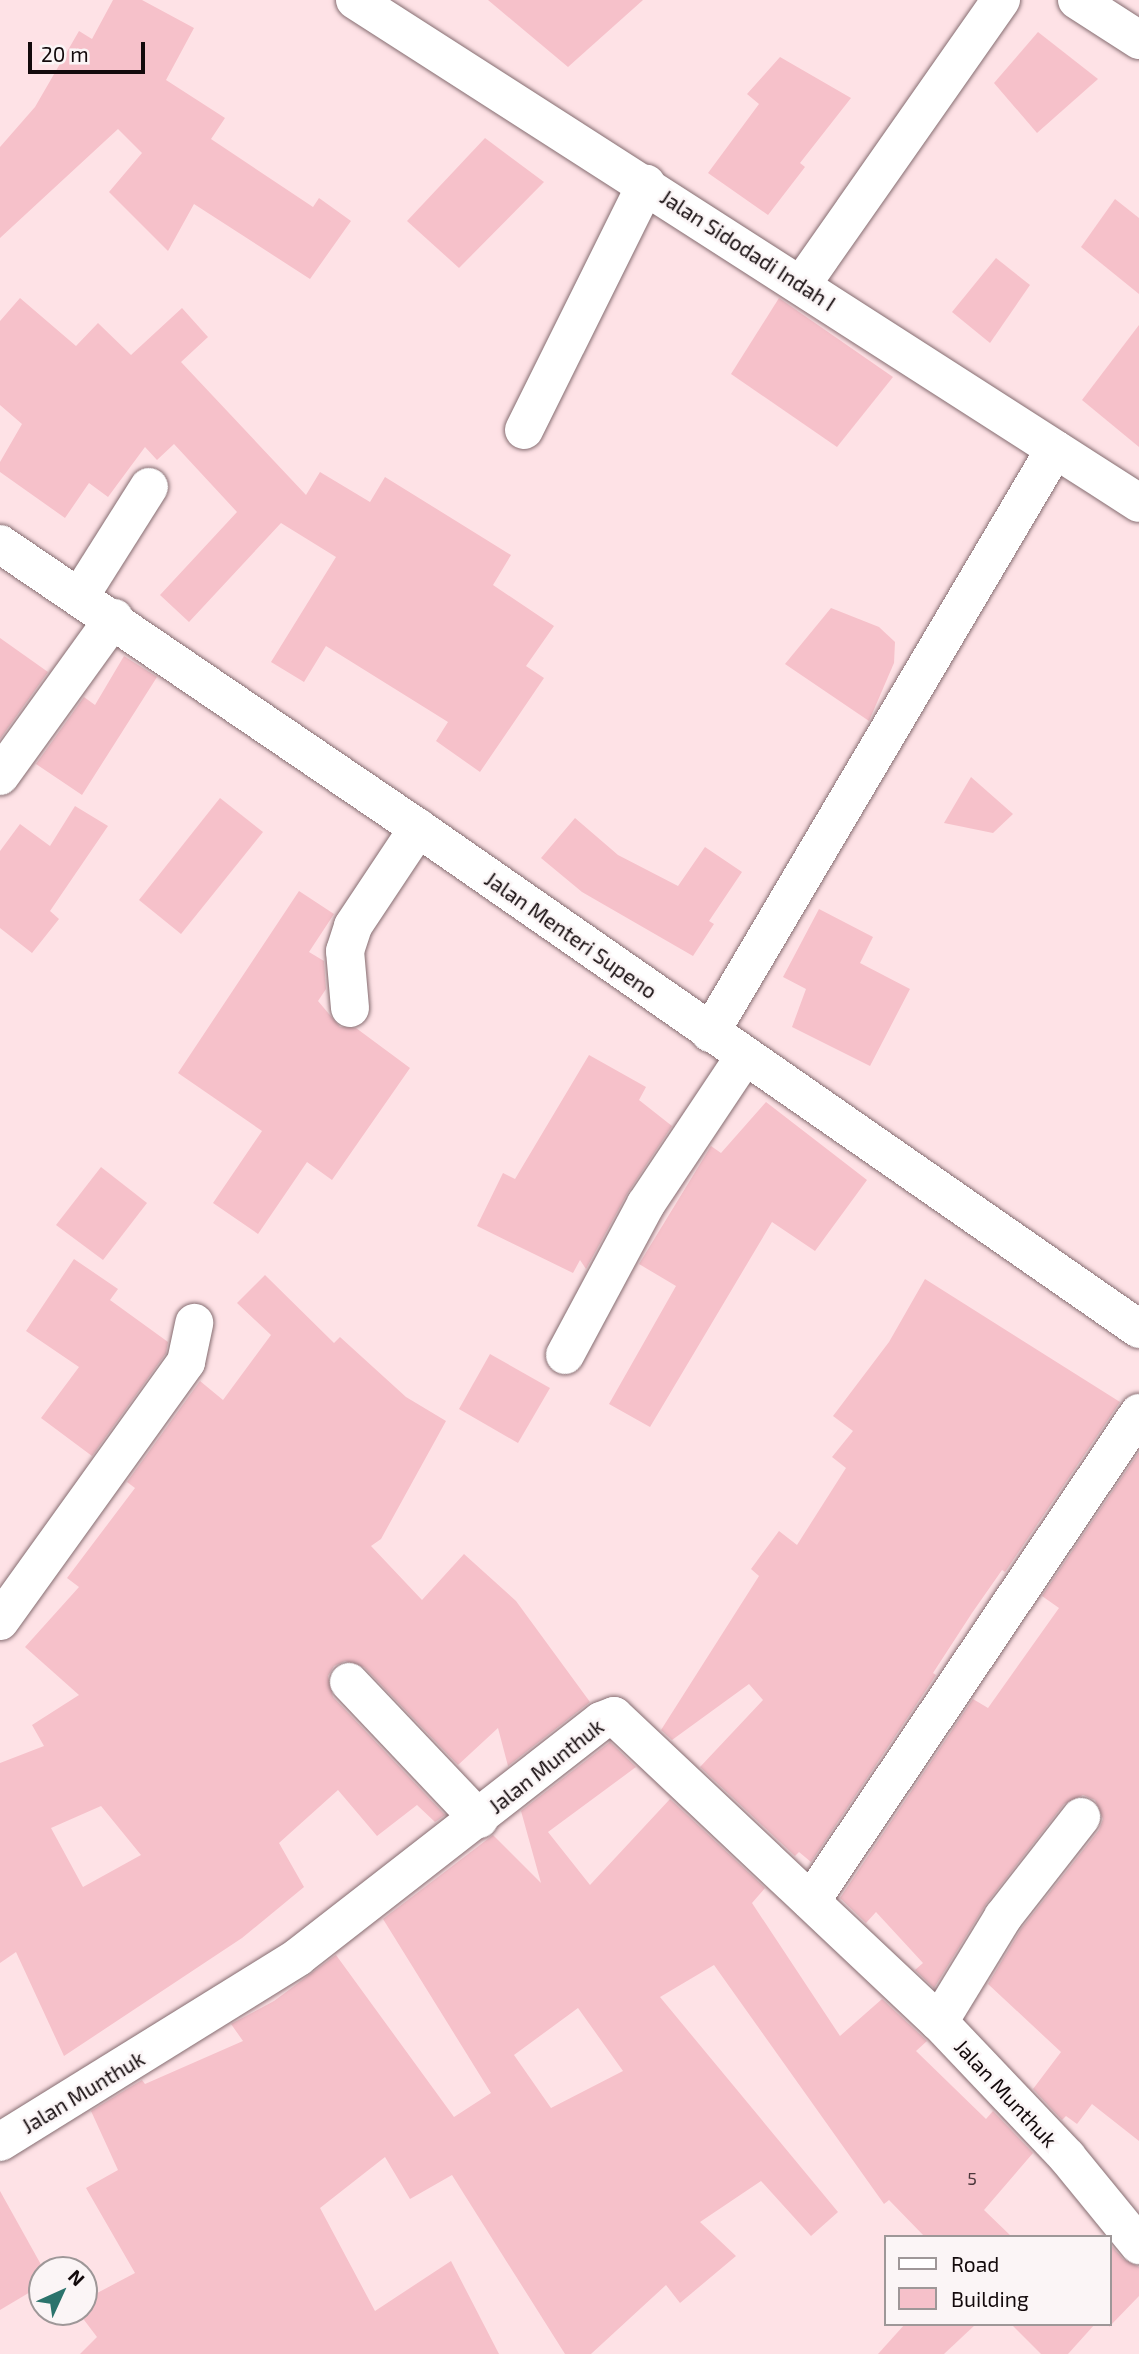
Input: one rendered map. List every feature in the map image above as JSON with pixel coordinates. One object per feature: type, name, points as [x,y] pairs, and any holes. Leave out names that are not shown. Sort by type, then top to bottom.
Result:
[{"type":"street","name":"Jalan Sidodadi Indah I","points":[[355,0],[802,284],[1139,503]]},
{"type":"street","points":[[802,284],[1001,0]]},
{"type":"street","points":[[1077,0],[1139,40]]},
{"type":"street","points":[[524,430],[646,184]]},
{"type":"street","points":[[710,1033],[1055,449]]},
{"type":"street","points":[[80,596],[149,486]]},
{"type":"street","name":"Jalan Menteri Supeno","points":[[0,544],[114,618],[1139,1329]]},
{"type":"street","points":[[0,776],[114,618]]},
{"type":"street","points":[[349,1008],[345,951],[353,926],[418,828]]},
{"type":"street","points":[[565,1355],[646,1205],[744,1057]]},
{"type":"street","points":[[0,1620],[186,1362],[194,1323]]},
{"type":"street","points":[[811,1901],[1139,1413]]},
{"type":"street","points":[[349,1682],[478,1819]]},
{"type":"street","name":"Jalan Munthuk","points":[[0,2142],[298,1957],[601,1721],[614,1716],[939,2022],[1067,2157],[1139,2245]]},
{"type":"street","points":[[939,2022],[1003,1917],[1081,1817]]},
{"type":"building","points":[[113,0],[142,0],[194,28],[166,80],[225,118],[211,139],[313,207],[319,198],[351,221],[310,279],[194,204],[168,251],[109,192],[142,153],[118,129],[0,238],[0,147],[35,107],[79,31],[92,39]]},
{"type":"building","points":[[488,0],[643,0],[568,67]]},
{"type":"building","points":[[1038,32],[1098,79],[1037,133],[994,83]]},
{"type":"building","points":[[780,57],[851,98],[800,163],[805,167],[768,215],[708,173],[759,104],[747,94]]},
{"type":"building","points":[[485,138],[544,182],[459,268],[407,221]]},
{"type":"building","points":[[1115,199],[1139,218],[1139,294],[1081,247]]},
{"type":"building","points":[[996,258],[1030,285],[990,343],[952,312]]},
{"type":"building","points":[[20,298],[76,346],[98,323],[131,355],[182,308],[208,337],[181,362],[306,495],[320,472],[370,502],[385,477],[511,555],[493,585],[554,626],[526,666],[544,678],[480,772],[436,741],[448,722],[326,646],[304,682],[271,662],[336,557],[281,523],[189,622],[160,595],[237,512],[174,444],[157,460],[145,447],[108,497],[89,483],[65,518],[0,472],[0,462],[22,424],[0,405],[0,321]]},
{"type":"building","points":[[779,298],[893,377],[837,447],[731,374]]},
{"type":"building","points":[[1139,325],[1139,447],[1082,400]]},
{"type":"building","points":[[831,608],[879,627],[895,642],[894,663],[869,721],[785,664]]},
{"type":"building","points":[[0,638],[48,672],[0,739]]},
{"type":"building","points":[[124,656],[157,677],[82,795],[36,764],[84,697],[95,705]]},
{"type":"building","points":[[971,777],[1013,814],[993,833],[944,823]]},
{"type":"building","points":[[220,798],[263,832],[181,934],[139,900]]},
{"type":"building","points":[[75,806],[108,826],[50,911],[59,919],[32,953],[0,928],[0,851],[20,824],[50,846]]},
{"type":"building","points":[[575,818],[618,855],[678,886],[705,847],[742,872],[709,921],[714,924],[693,956],[582,892],[541,858]]},
{"type":"building","points":[[299,891],[334,914],[309,952],[324,961],[326,989],[318,1001],[340,1027],[356,1028],[410,1068],[332,1180],[307,1162],[258,1234],[213,1203],[262,1131],[178,1073]]},
{"type":"building","points":[[819,909],[873,937],[860,963],[910,989],[870,1066],[792,1027],[806,989],[783,977]]},
{"type":"building","points":[[589,1055],[646,1087],[639,1100],[672,1126],[627,1194],[586,1269],[580,1260],[573,1273],[477,1226],[503,1173],[515,1179]]},
{"type":"building","points":[[766,1102],[867,1180],[815,1251],[772,1222],[650,1427],[609,1404],[676,1286],[639,1264],[711,1146],[721,1153]]},
{"type":"building","points":[[101,1167],[147,1203],[103,1260],[56,1225]]},
{"type":"building","points":[[74,1259],[118,1289],[110,1300],[168,1342],[166,1353],[92,1456],[41,1418],[79,1367],[26,1331]]},
{"type":"building","points":[[265,1275],[334,1343],[340,1337],[406,1397],[446,1421],[381,1539],[371,1546],[422,1600],[464,1554],[516,1601],[590,1702],[508,1766],[498,1728],[458,1765],[364,1667],[345,1661],[334,1666],[328,1676],[333,1697],[445,1815],[435,1822],[417,1805],[377,1836],[338,1790],[279,1843],[304,1887],[242,1938],[64,2056],[16,1952],[0,1963],[0,1763],[44,1746],[32,1725],[79,1695],[25,1647],[79,1587],[67,1578],[135,1488],[127,1482],[200,1381],[223,1400],[271,1335],[237,1303]],"holes":[[[101,1806],[141,1855],[83,1887],[51,1828]]]},
{"type":"building","points":[[925,1279],[1120,1402],[1005,1572],[1002,1570],[972,1613],[933,1673],[936,1675],[811,1862],[799,1852],[795,1856],[700,1767],[763,1700],[749,1684],[672,1740],[661,1730],[759,1576],[751,1569],[779,1531],[797,1545],[846,1468],[832,1457],[853,1431],[833,1416],[889,1342]]},
{"type":"building","points":[[490,1354],[550,1388],[518,1443],[459,1409]]},
{"type":"building","points":[[1139,1452],[1139,2141],[1092,2104],[1077,2124],[1066,2116],[1062,2120],[1033,2089],[1061,2052],[988,1984],[1021,1929],[1099,1830],[1103,1819],[1095,1800],[1083,1795],[1064,1804],[986,1904],[934,1988],[915,1970],[923,1963],[876,1912],[866,1923],[840,1898],[973,1699],[988,1708],[1059,1608],[1042,1596]]},
{"type":"building","points":[[610,1742],[636,1767],[548,1832],[590,1885],[670,1799],[765,1888],[752,1903],[840,2036],[882,1999],[927,2041],[916,2051],[986,2119],[993,2111],[1033,2153],[984,2210],[1010,2235],[923,2235],[889,2200],[884,2204],[714,1965],[660,1997],[838,2212],[811,2236],[761,2181],[700,2222],[736,2256],[680,2303],[666,2285],[591,2354],[565,2354],[452,2175],[410,2199],[385,2157],[320,2208],[375,2311],[451,2261],[499,2354],[80,2354],[97,2337],[89,2326],[98,2326],[98,2293],[135,2273],[86,2188],[118,2170],[91,2111],[142,2080],[145,2084],[243,2041],[231,2024],[274,2001],[336,1955],[454,2117],[491,2093],[383,1919],[493,1835],[541,1883],[521,1811]],"holes":[[[578,2008],[623,2071],[551,2108],[514,2055]]]},
{"type":"building","points":[[0,2191],[36,2256],[28,2256],[28,2293],[0,2310]]},
{"type":"building","points":[[1111,2245],[1123,2259],[1139,2267],[1139,2296],[1111,2325]]},
{"type":"building","points":[[903,2326],[974,2326],[944,2354],[878,2354]]},
{"type":"building","points":[[1013,2326],[1093,2326],[1068,2354],[1041,2354]]}]
